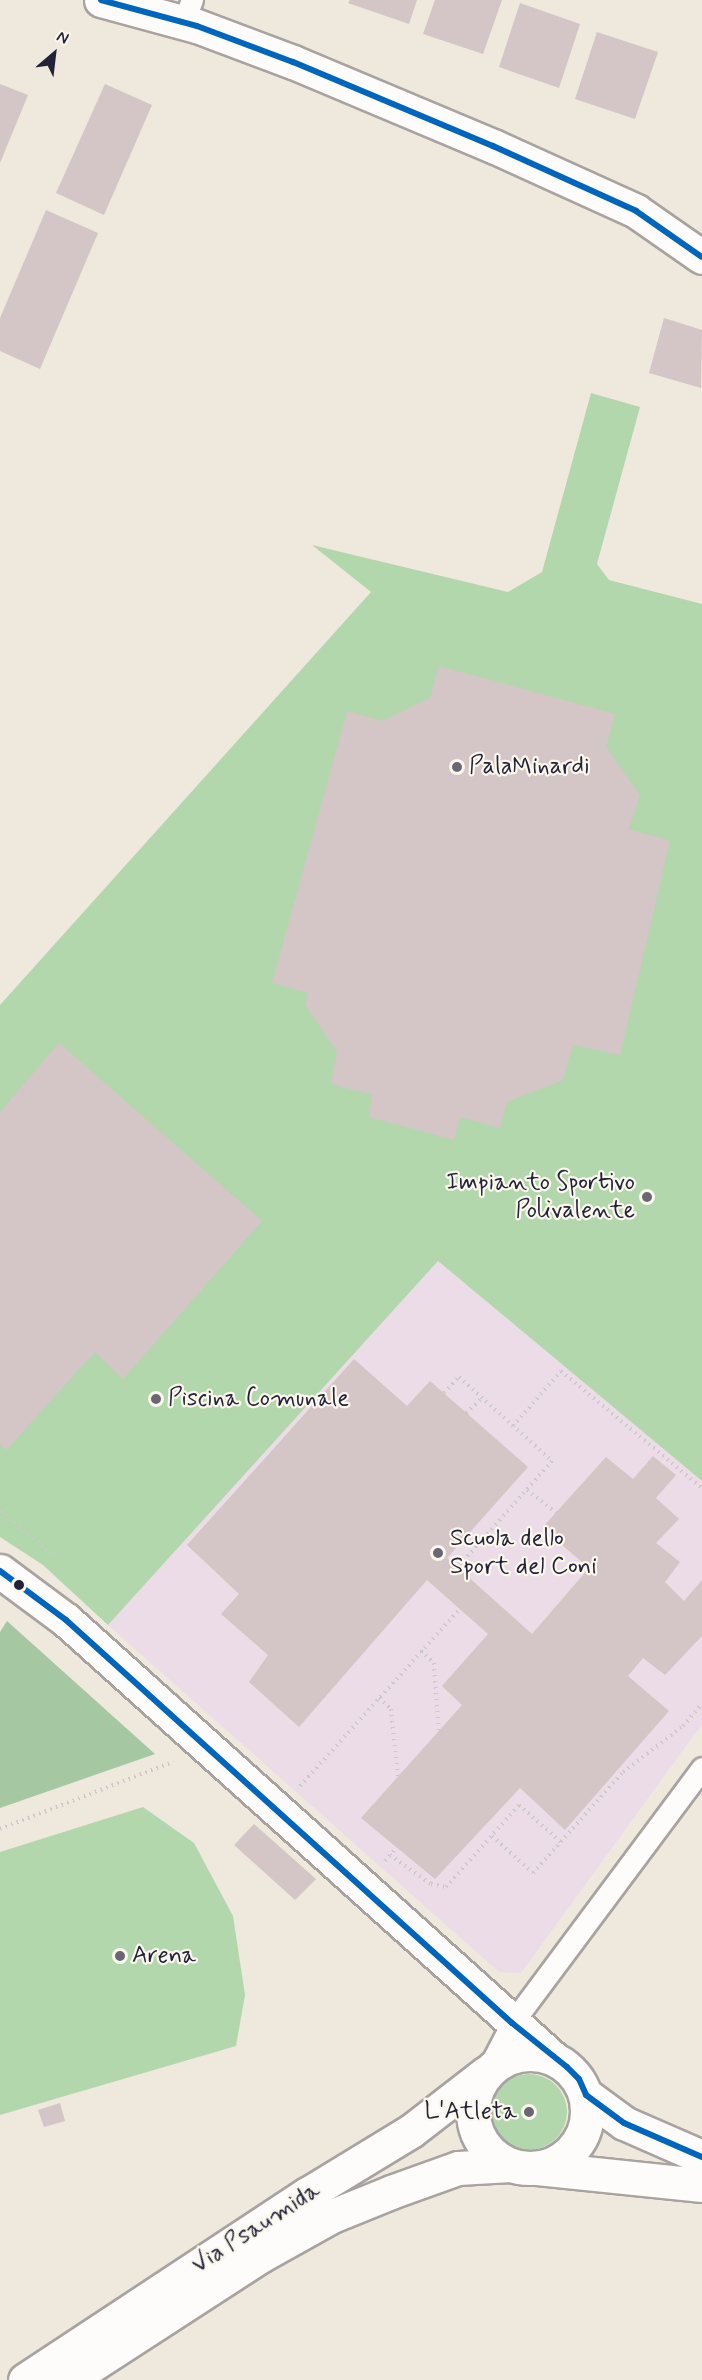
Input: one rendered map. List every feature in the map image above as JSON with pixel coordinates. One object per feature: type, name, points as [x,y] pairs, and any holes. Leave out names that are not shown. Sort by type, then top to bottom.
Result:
[{"type":"street","points":[[101,0],[188,11],[293,62],[636,211],[702,256]]},
{"type":"street","points":[[0,1571],[66,1620],[512,2023],[579,2079],[586,2095],[588,2112],[586,2128],[578,2144],[567,2156],[552,2164],[523,2166]]},
{"type":"street","points":[[553,2058],[535,2053],[517,2054],[500,2061],[486,2073],[473,2102],[477,2133],[497,2157],[523,2166],[702,2185]]},
{"type":"street","name":"Via Psaumida","points":[[25,2380],[309,2193],[411,2131],[486,2073]]},
{"type":"street","points":[[586,2095],[624,2123],[702,2157]]},
{"type":"street","name":"Via Psaumida","points":[[69,2380],[260,2256],[332,2216],[458,2168],[523,2166]]},
{"type":"lane","points":[[486,2073],[512,2023],[702,1768]]},
{"type":"path","points":[[513,1426],[561,1371],[702,1488]]},
{"type":"path","points":[[444,1393],[459,1377],[552,1461],[458,1567]]},
{"type":"path","points":[[466,1413],[482,1398]]},
{"type":"path","points":[[527,1490],[556,1513]]},
{"type":"path","points":[[0,1511],[52,1554]]},
{"type":"path","points":[[296,1791],[460,1609]]},
{"type":"path","points":[[421,1651],[434,1663],[439,1732]]},
{"type":"path","points":[[379,1698],[391,1709],[398,1777]]},
{"type":"path","points":[[492,1836],[533,1873],[623,1772],[683,1726],[702,1703]]},
{"type":"path","points":[[0,1829],[181,1759]]},
{"type":"path","points":[[390,1855],[431,1884],[446,1887],[519,1805],[561,1842]]},
{"type":"path","points":[[380,1867],[397,1847]]},
{"type":"shaded area","name":"Scuola dello Sport del Coni","points":[[438,1261],[702,1481],[702,1724],[521,1973],[499,1972],[108,1625]]},
{"type":"green space","points":[[591,393],[640,407],[597,564],[609,580],[702,604],[702,1481],[438,1261],[108,1625],[43,1565],[0,1537],[0,1005],[371,592],[312,545],[508,592],[542,572]]},
{"type":"green space","points":[[7,1621],[155,1754],[0,1808],[0,1632]]},
{"type":"green space","name":"Arena","points":[[143,1807],[194,1843],[233,1916],[245,1995],[236,2046],[0,2115],[0,1852]]},
{"type":"green space","points":[[522,2074],[536,2074],[550,2080],[561,2091],[567,2105],[564,2127],[556,2139],[536,2150],[522,2150],[508,2144],[497,2133],[491,2119],[491,2105],[497,2091],[508,2080]]},
{"type":"building","points":[[350,0],[417,0],[409,24],[348,3]]},
{"type":"building","points":[[435,0],[502,0],[483,54],[423,34]]},
{"type":"building","points":[[520,3],[580,24],[559,88],[499,67]]},
{"type":"building","points":[[597,32],[658,52],[635,119],[575,99]]},
{"type":"building","points":[[0,84],[28,95],[0,163]]},
{"type":"building","points":[[105,84],[152,105],[104,215],[56,193]]},
{"type":"building","points":[[46,210],[98,233],[40,369],[0,351],[0,318]]},
{"type":"building","points":[[664,318],[702,330],[701,388],[649,373]]},
{"type":"building","points":[[439,666],[615,714],[606,747],[640,795],[629,829],[670,841],[620,1055],[573,1045],[563,1080],[507,1102],[500,1128],[460,1117],[454,1140],[369,1117],[372,1095],[331,1084],[337,1052],[305,1005],[308,993],[272,983],[347,711],[382,721],[430,698]]},
{"type":"building","points":[[59,1043],[262,1221],[123,1379],[95,1352],[6,1450],[0,1445],[0,1112]]},
{"type":"building","points":[[354,1359],[407,1406],[430,1381],[528,1467],[447,1558],[532,1634],[589,1568],[542,1528],[606,1457],[633,1479],[653,1456],[676,1475],[656,1498],[679,1519],[656,1543],[680,1562],[665,1582],[684,1601],[702,1580],[702,1636],[665,1675],[643,1658],[628,1676],[669,1711],[565,1830],[520,1788],[435,1879],[361,1818],[462,1705],[442,1686],[488,1634],[427,1580],[299,1727],[249,1682],[268,1655],[221,1614],[239,1594],[187,1545]]},
{"type":"building","points":[[254,1824],[316,1879],[295,1900],[234,1845]]},
{"type":"building","points":[[60,2103],[65,2121],[44,2127],[38,2110]]},
{"type":"transit line","points":[[101,0],[197,26],[293,62],[493,146],[636,211],[702,257]]},
{"type":"transit line","points":[[0,1571],[66,1620],[512,2023],[567,2067],[579,2079],[586,2095],[624,2123],[702,2157]]},
{"type":"place","name":"PalaMinardi","points":[[457,767]]},
{"type":"place","name":"Impianto Sportivo Polivalente","points":[[647,1197]]},
{"type":"place","name":"Piscina Comunale","points":[[156,1399]]},
{"type":"place","name":"Scuola dello Sport del Coni","points":[[438,1553]]},
{"type":"place","name":"Arena","points":[[120,1956]]},
{"type":"place","name":"L'Atleta","points":[[529,2112]]}]
